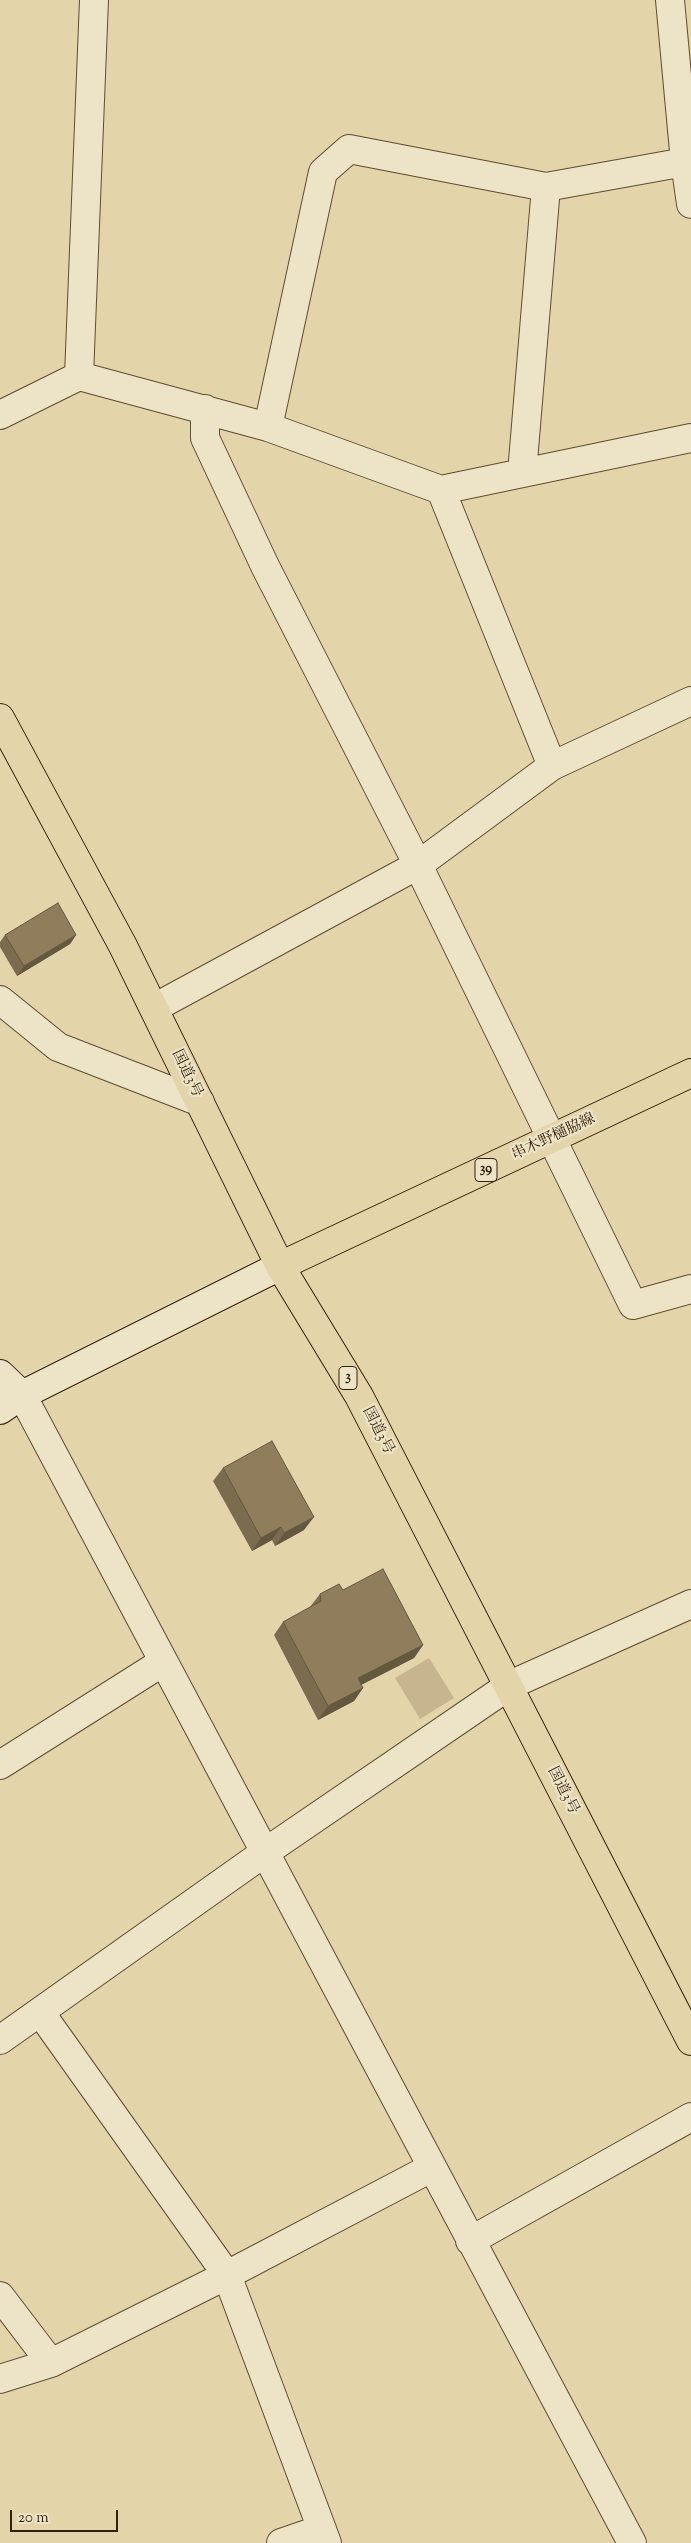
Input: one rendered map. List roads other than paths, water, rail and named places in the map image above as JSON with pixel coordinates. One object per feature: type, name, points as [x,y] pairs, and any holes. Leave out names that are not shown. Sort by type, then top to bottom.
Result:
[{"type":"main road","name":"国道3号","points":[[0,718],[154,1008],[280,1266],[359,1396],[510,1686],[691,2041]]},
{"type":"main road","name":"串木野樋脇線","points":[[280,1266],[691,1073]]},
{"type":"street","points":[[79,376],[94,0]]},
{"type":"street","points":[[670,0],[685,162],[691,204]]},
{"type":"street","points":[[268,427],[323,172],[349,149],[546,188],[685,162]]},
{"type":"street","points":[[522,473],[546,188]]},
{"type":"street","points":[[0,415],[79,376],[268,427],[441,490],[691,438]]},
{"type":"street","points":[[205,409],[205,438],[264,566],[418,865],[550,1140],[633,1305],[691,1289]]},
{"type":"street","points":[[441,490],[552,766]]},
{"type":"street","points":[[154,1008],[418,865],[552,766],[691,701]]},
{"type":"street","points":[[0,1000],[58,1047],[200,1102]]},
{"type":"street","points":[[11,1402],[280,1266]]},
{"type":"street","points":[[0,1374],[11,1402],[163,1662],[632,2543]]},
{"type":"street","points":[[0,2040],[264,1853],[510,1686],[691,1604]]},
{"type":"street","points":[[0,1765],[163,1662]]},
{"type":"street","points":[[40,2012],[227,2275],[325,2536],[281,2543]]},
{"type":"street","points":[[470,2240],[691,2117]]},
{"type":"street","points":[[0,2379],[51,2363],[227,2275],[431,2168]]},
{"type":"street","points":[[0,2296],[51,2363]]}]
